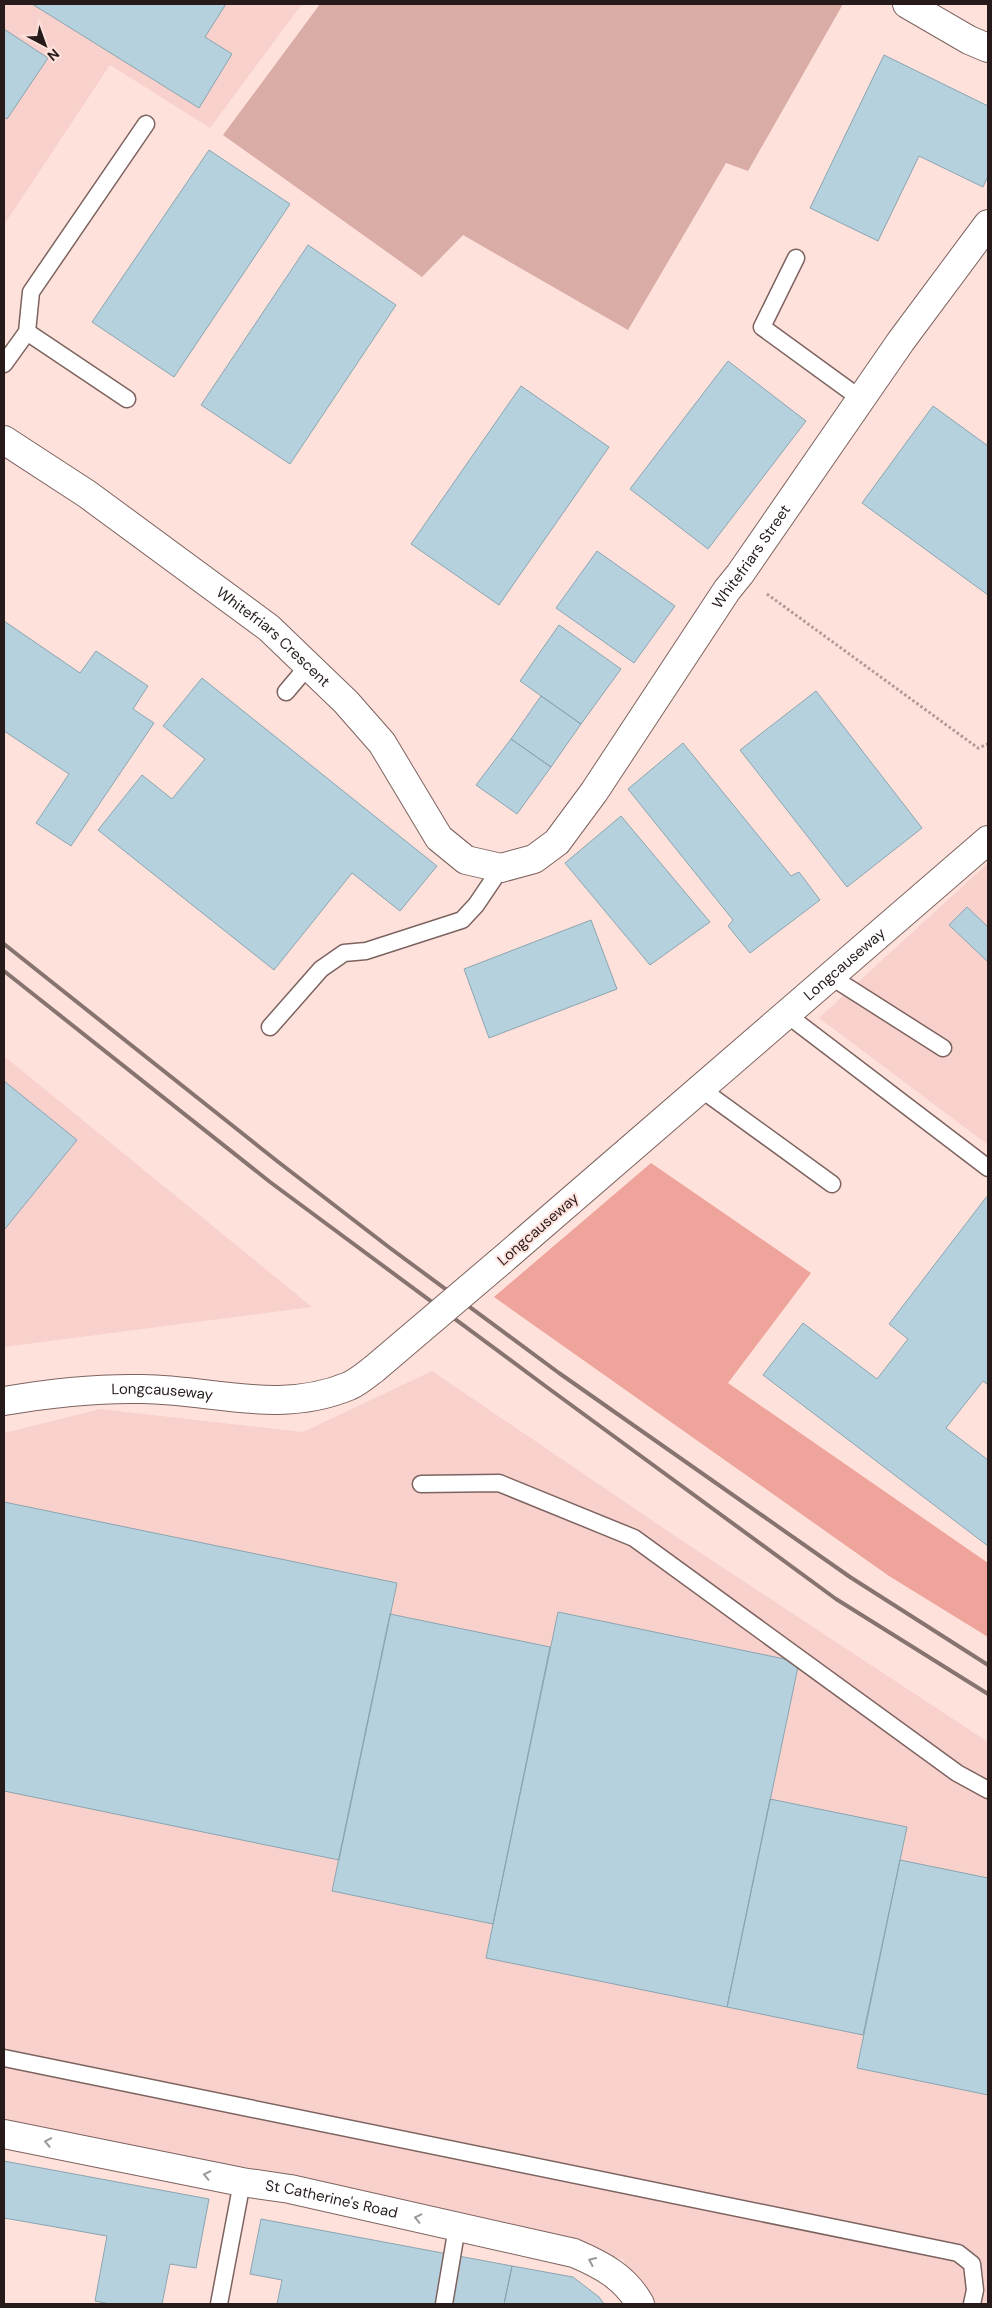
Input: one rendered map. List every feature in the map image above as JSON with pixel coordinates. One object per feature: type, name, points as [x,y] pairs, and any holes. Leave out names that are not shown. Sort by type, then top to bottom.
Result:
[{"type":"street","points":[[907,4],[969,40],[988,48]]},
{"type":"street","name":"Whitefriars Street","points":[[502,868],[534,859],[557,842],[594,792],[727,590],[861,399],[988,224]]},
{"type":"street","name":"Whitefriars Crescent","points":[[4,440],[87,494],[269,628],[346,702],[382,743],[439,838],[466,860],[502,868]]},
{"type":"street","name":"Longcauseway","points":[[4,1401],[59,1392],[144,1389],[203,1392],[266,1401],[294,1400],[317,1396],[350,1385],[374,1369],[501,1261],[988,840]]},
{"type":"street","name":"St Catherine's Road","points":[[4,2134],[242,2182],[290,2189],[574,2253],[607,2268],[632,2289],[640,2304]]},
{"type":"lane","points":[[4,364],[27,332],[31,292],[146,124]]},
{"type":"lane","points":[[796,258],[762,327],[861,399]]},
{"type":"lane","points":[[27,332],[127,399]]},
{"type":"lane","points":[[286,692],[308,666]]},
{"type":"lane","points":[[270,1027],[321,969],[344,953],[366,952],[462,920],[476,905],[502,868]]},
{"type":"lane","points":[[830,976],[943,1048]]},
{"type":"lane","points":[[786,1014],[988,1168]]},
{"type":"lane","points":[[700,1089],[832,1184]]},
{"type":"lane","points":[[421,1484],[499,1483],[634,1538],[957,1773],[988,1790]]},
{"type":"lane","points":[[4,2058],[958,2253],[972,2264],[975,2290],[972,2304]]},
{"type":"lane","points":[[219,2304],[242,2182]]},
{"type":"lane","points":[[444,2304],[457,2227]]},
{"type":"path","points":[[740,574],[978,748],[988,744]]},
{"type":"shaded area","points":[[4,4],[302,4],[210,128],[110,65],[4,225]]},
{"type":"shaded area","points":[[320,4],[843,4],[748,171],[726,163],[628,330],[463,235],[422,277],[223,135]]},
{"type":"shaded area","points":[[988,863],[988,1145],[819,1018]]},
{"type":"shaded area","points":[[4,1056],[312,1307],[4,1347]]},
{"type":"shaded area","points":[[651,1163],[811,1273],[728,1383],[988,1563],[988,1637],[889,1576],[494,1297]]},
{"type":"shaded area","points":[[432,1371],[681,1540],[988,1742],[988,2304],[637,2304],[623,2259],[4,2126],[4,1433],[100,1409],[303,1432]]},
{"type":"building","points":[[32,4],[226,4],[205,37],[232,54],[199,108]]},
{"type":"building","points":[[4,29],[48,58],[7,119],[4,117]]},
{"type":"building","points":[[884,55],[988,106],[988,176],[983,187],[919,156],[878,241],[810,208]]},
{"type":"building","points":[[209,150],[290,204],[174,377],[92,322]]},
{"type":"building","points":[[308,245],[396,305],[290,464],[201,405]]},
{"type":"building","points":[[728,361],[806,421],[708,549],[630,489]]},
{"type":"building","points":[[521,386],[609,447],[499,605],[411,544]]},
{"type":"building","points":[[933,406],[988,446],[988,595],[862,503]]},
{"type":"building","points":[[597,551],[675,606],[634,663],[556,608]]},
{"type":"building","points":[[4,621],[80,673],[96,651],[148,686],[133,709],[154,723],[71,846],[36,823],[69,774],[4,731]]},
{"type":"building","points":[[559,625],[621,669],[581,724],[520,681]]},
{"type":"building","points":[[202,678],[437,866],[400,911],[352,873],[274,970],[98,830],[142,775],[172,799],[205,759],[163,726]]},
{"type":"building","points":[[816,691],[922,828],[847,887],[740,750]]},
{"type":"building","points":[[541,696],[581,724],[551,767],[511,739]]},
{"type":"building","points":[[511,739],[551,767],[517,814],[476,785]]},
{"type":"building","points":[[683,743],[791,876],[799,872],[820,900],[750,953],[728,926],[733,920],[628,789]]},
{"type":"building","points":[[621,816],[710,922],[650,965],[565,863]]},
{"type":"building","points":[[967,907],[988,927],[988,962],[949,925]]},
{"type":"building","points":[[591,920],[617,989],[489,1038],[464,969]]},
{"type":"building","points":[[4,1081],[77,1140],[4,1230]]},
{"type":"building","points":[[988,1195],[988,1385],[983,1381],[946,1428],[988,1460],[988,1546],[763,1375],[803,1323],[877,1379],[908,1339],[889,1324]]},
{"type":"building","points":[[4,1502],[397,1583],[339,1860],[4,1791]]},
{"type":"building","points":[[558,1612],[799,1662],[727,2007],[486,1958]]},
{"type":"building","points":[[390,1614],[550,1647],[493,1924],[332,1891]]},
{"type":"building","points":[[770,1799],[907,1827],[863,2035],[727,2007]]},
{"type":"building","points":[[900,1860],[988,1878],[988,2095],[857,2068]]},
{"type":"building","points":[[4,2161],[209,2199],[196,2268],[170,2264],[162,2304],[110,2304],[95,2301],[107,2236],[4,2218]]},
{"type":"building","points":[[261,2219],[512,2266],[504,2304],[277,2304],[282,2280],[250,2274]]},
{"type":"building","points":[[512,2266],[573,2277],[599,2297],[604,2304],[504,2304]]},
{"type":"railway","points":[[4,944],[277,1161],[390,1248],[559,1373],[850,1577],[988,1665]]},
{"type":"railway","points":[[4,971],[270,1182],[548,1388],[836,1599],[988,1694]]}]
